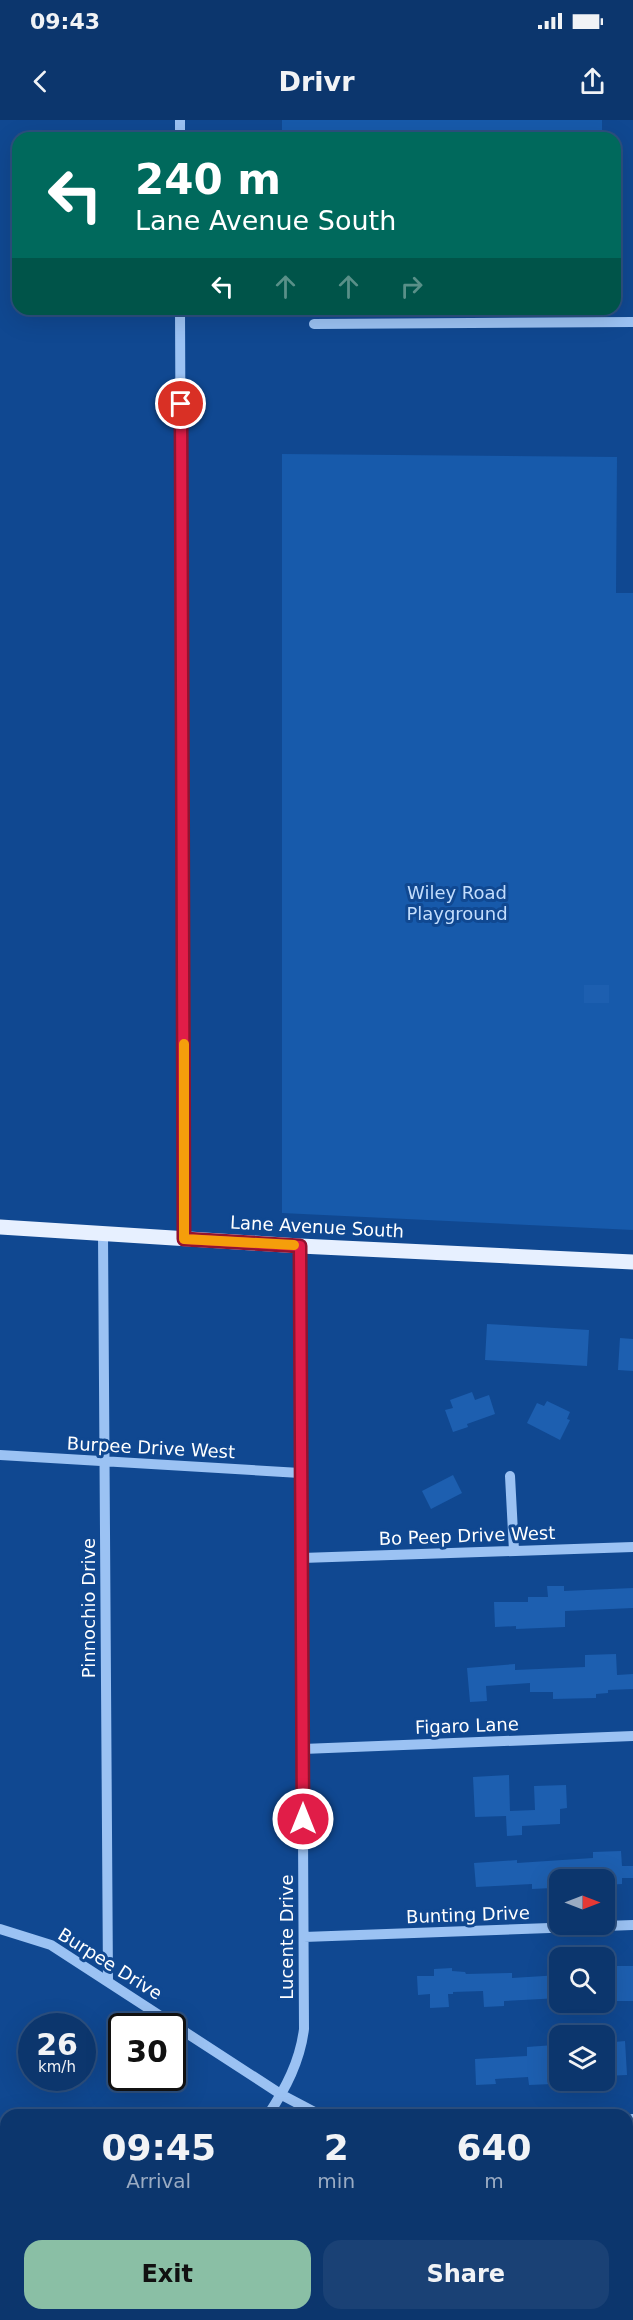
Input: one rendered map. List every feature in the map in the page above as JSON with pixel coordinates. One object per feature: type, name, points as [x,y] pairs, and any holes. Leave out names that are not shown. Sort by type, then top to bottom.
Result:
[{"type":"main road","name":"Lane Avenue South","points":[[0,1227],[300,1246],[633,1262]]},
{"type":"street","points":[[180,315],[184,1239]]},
{"type":"street","points":[[314,324],[633,322]]},
{"type":"street","name":"Pinnochio Drive","points":[[103,1234],[108,1981]]},
{"type":"street","name":"Lucente Drive","points":[[272,2109],[282,2095],[297,2061],[304,2029],[300,1246]]},
{"type":"street","name":"Burpee Drive West","points":[[0,1455],[300,1473]]},
{"type":"street","points":[[510,1476],[514,1551]]},
{"type":"street","name":"Bo Peep Drive West","points":[[302,1558],[633,1547]]},
{"type":"street","name":"Figaro Lane","points":[[303,1749],[633,1736]]},
{"type":"street","name":"Bunting Drive","points":[[304,1937],[633,1925]]},
{"type":"street","name":"Burpee Drive","points":[[0,1929],[51,1945],[282,2095],[309,2109]]},
{"type":"green space","points":[[282,120],[602,120],[602,132],[282,132]]},
{"type":"green space","name":"Wiley Road Playground","points":[[282,454],[617,457],[616,593],[633,593],[633,1230],[282,1213]]},
{"type":"building","points":[[584,985],[609,985],[609,1003],[584,1003]]},
{"type":"building","points":[[487,1324],[589,1330],[587,1366],[485,1360]]},
{"type":"building","points":[[620,1338],[633,1339],[633,1371],[618,1370]]},
{"type":"building","points":[[472,1392],[475,1400],[489,1395],[495,1414],[467,1424],[468,1427],[453,1432],[445,1410],[453,1408],[450,1400]]},
{"type":"building","points":[[547,1401],[570,1412],[567,1419],[570,1420],[560,1440],[527,1423],[537,1403],[544,1406]]},
{"type":"building","points":[[453,1475],[462,1493],[431,1509],[422,1491]]},
{"type":"building","points":[[547,1586],[564,1586],[564,1591],[633,1588],[633,1608],[565,1611],[565,1627],[516,1629],[516,1626],[495,1627],[494,1602],[528,1602],[528,1597],[548,1597]]},
{"type":"building","points":[[616,1654],[617,1675],[633,1674],[633,1689],[608,1690],[608,1693],[596,1694],[596,1698],[553,1699],[553,1692],[530,1692],[530,1683],[486,1686],[487,1701],[470,1702],[467,1668],[515,1664],[515,1670],[585,1667],[585,1655]]},
{"type":"building","points":[[509,1775],[510,1811],[535,1810],[534,1786],[566,1785],[567,1808],[560,1809],[560,1824],[522,1826],[522,1835],[507,1836],[506,1816],[475,1817],[473,1777]]},
{"type":"building","points":[[621,1851],[622,1866],[633,1866],[633,1878],[622,1878],[622,1884],[615,1884],[615,1869],[549,1869],[549,1888],[532,1889],[532,1884],[476,1887],[474,1863],[517,1860],[517,1863],[593,1858],[593,1852]]},
{"type":"building","points":[[615,1966],[633,1966],[633,2001],[615,2001]]},
{"type":"building","points":[[452,1968],[452,1971],[466,1974],[512,1973],[512,1978],[549,1976],[549,1999],[504,2001],[504,2006],[484,2007],[483,1991],[453,1992],[453,1994],[448,1994],[449,2007],[430,2008],[430,1994],[418,1995],[417,1976],[434,1976],[434,1969]]},
{"type":"building","points":[[625,2041],[627,2075],[615,2076],[615,2042]]},
{"type":"building","points":[[549,2045],[549,2084],[529,2085],[528,2077],[495,2079],[496,2084],[476,2085],[475,2059],[527,2056],[527,2047]]},
{"type":"slow traffic","points":[[184,1044],[184,1239],[294,1245]]},
{"type":"route","points":[[181,404],[184,1239],[300,1246],[303,1819]]}]
